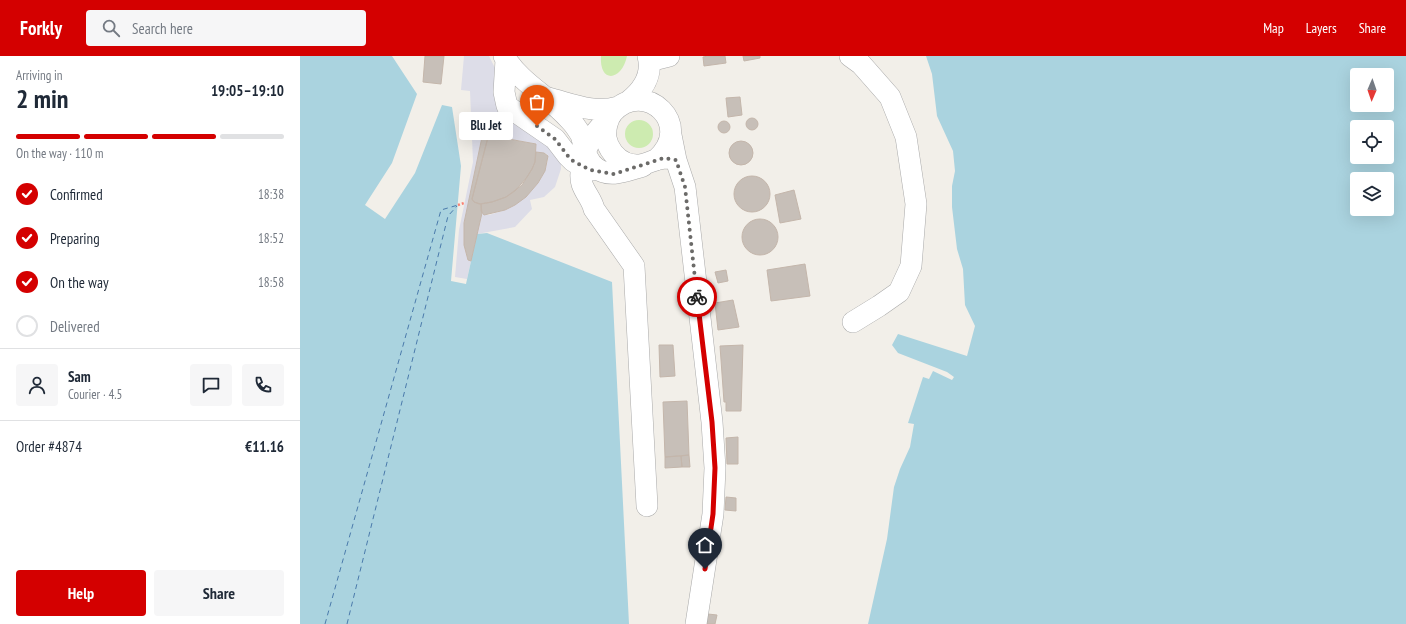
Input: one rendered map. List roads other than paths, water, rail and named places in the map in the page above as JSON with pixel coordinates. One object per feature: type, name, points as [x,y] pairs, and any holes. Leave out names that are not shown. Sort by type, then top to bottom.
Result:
[{"type":"street","points":[[583,160],[592,138],[619,108],[638,93],[646,84],[649,59],[669,56]]},
{"type":"street","points":[[850,56],[862,64],[890,97],[906,137],[916,204],[910,266],[899,292],[853,322]]},
{"type":"street","points":[[505,58],[519,76],[570,119],[580,133],[583,160],[581,182],[592,201],[594,209],[634,266],[647,506]]},
{"type":"street","points":[[505,58],[504,97],[507,106],[555,139],[568,156],[590,162],[596,168],[614,172]]},
{"type":"street","points":[[544,97],[598,110],[619,108],[640,100],[650,102],[659,107],[666,115],[670,124],[671,134],[660,161]]},
{"type":"street","points":[[619,108],[606,126],[606,137],[609,148],[616,157],[626,163],[637,166],[660,161]]},
{"type":"street","points":[[592,201],[594,191],[614,172],[660,161]]},
{"type":"street","points":[[660,161],[685,187],[712,422],[715,468],[713,514],[696,624]]},
{"type":"water","points":[[300,56],[392,56],[417,94],[392,163],[365,205],[385,219],[415,173],[442,105],[452,107],[461,166],[451,281],[466,284],[477,234],[487,233],[612,282],[629,624],[300,624]]},
{"type":"water","points":[[926,56],[1406,56],[1406,624],[868,624],[887,539],[894,487],[910,447],[914,424],[908,423],[923,377],[929,379],[933,371],[952,380],[954,377],[947,372],[898,353],[892,345],[898,334],[967,356],[975,326],[965,305],[963,269],[957,249],[952,207],[952,186],[955,171],[953,151],[937,116],[932,74]]},
{"type":"place","name":"Blu Jet","points":[[537,126]]}]
